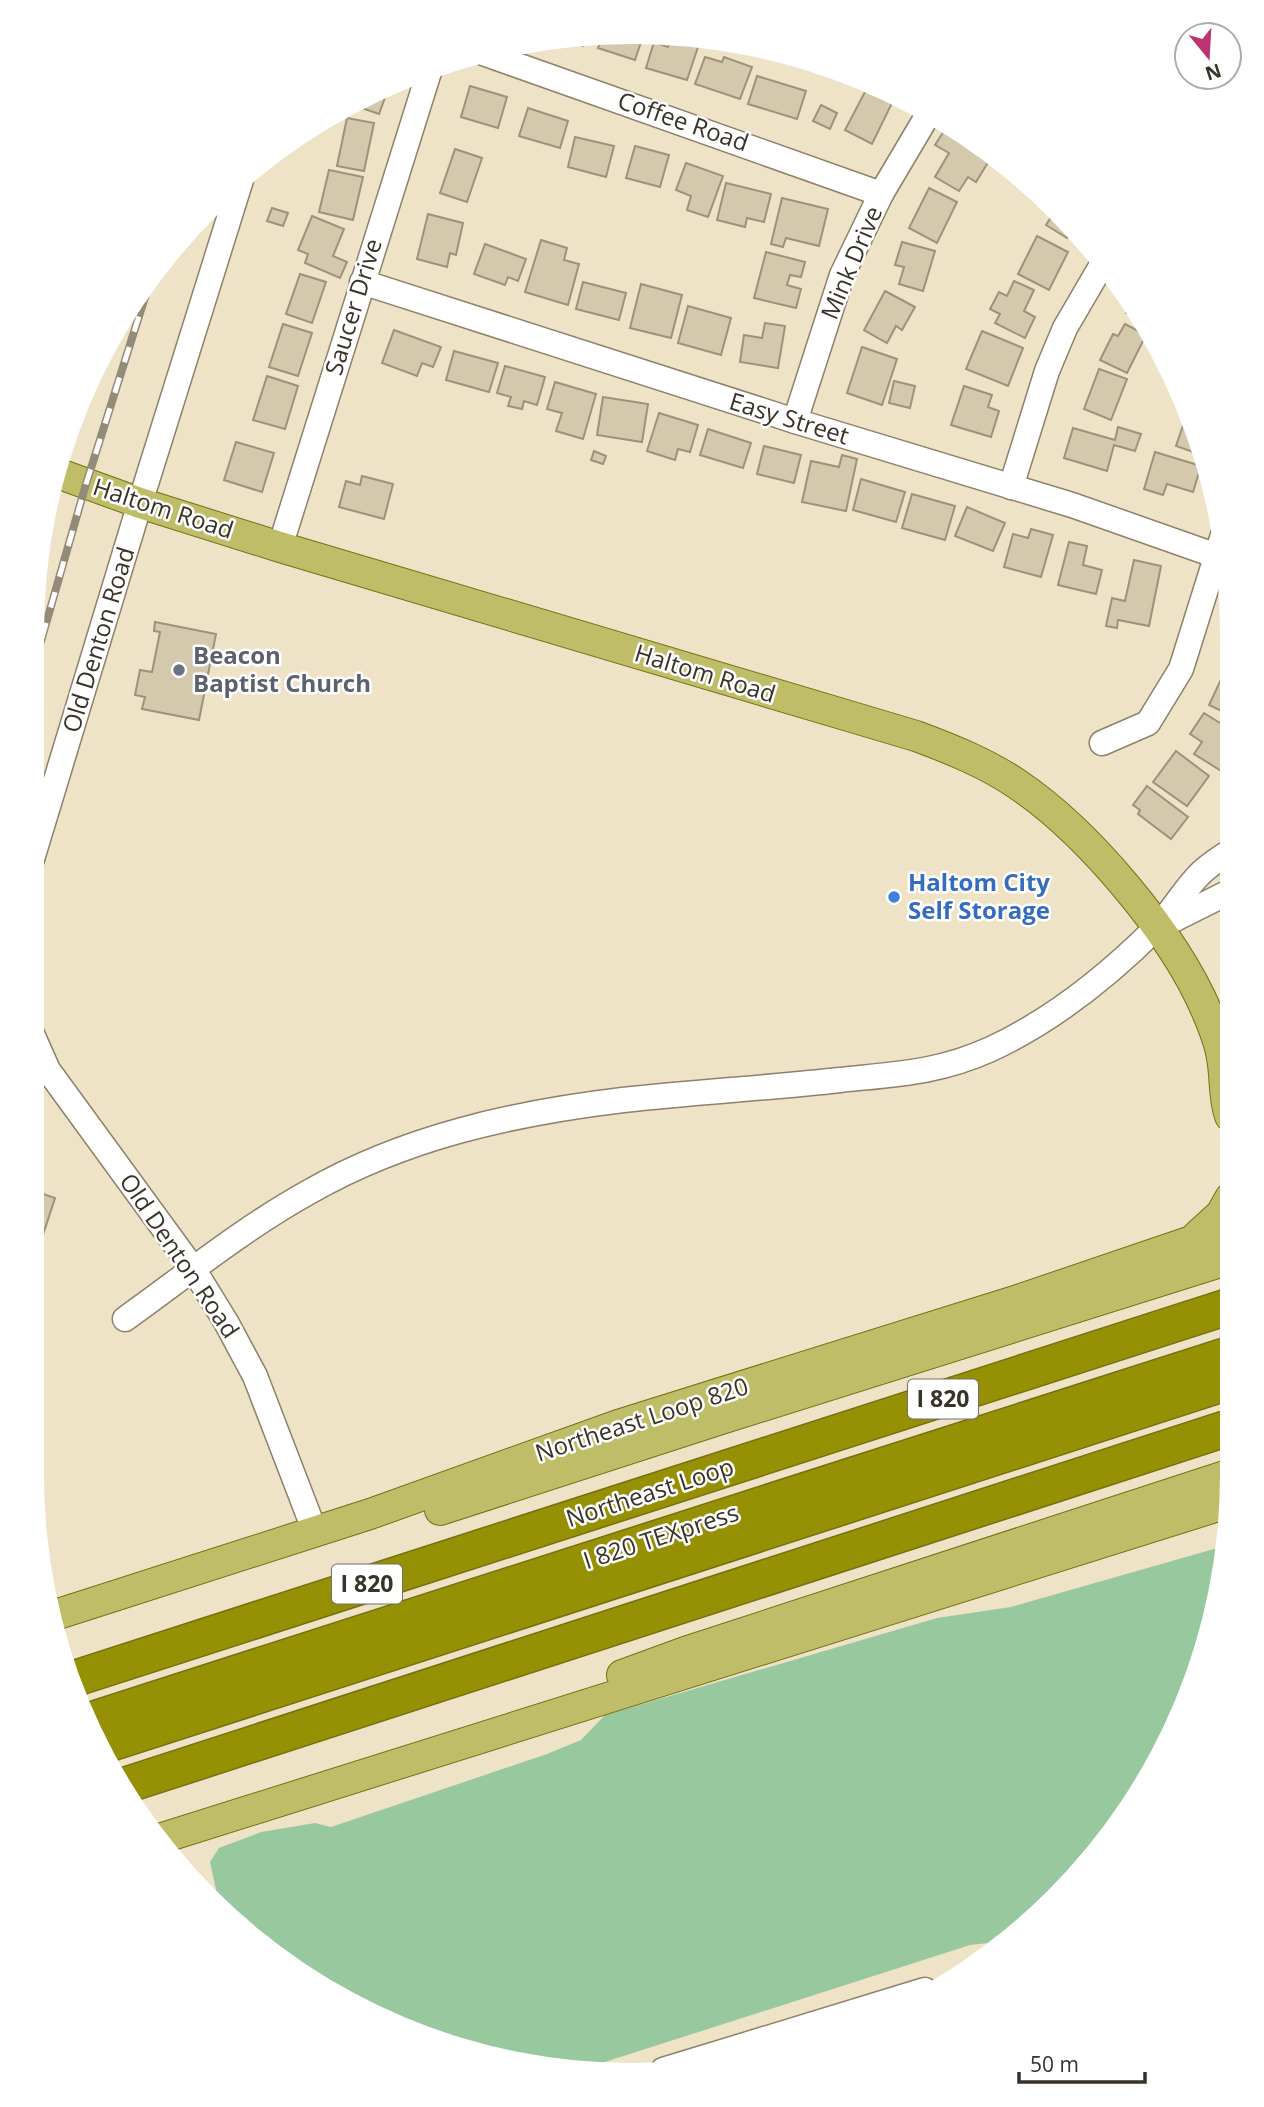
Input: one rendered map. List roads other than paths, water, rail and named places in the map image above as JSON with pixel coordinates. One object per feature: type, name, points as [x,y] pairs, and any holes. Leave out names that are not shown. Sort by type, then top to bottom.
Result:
[{"type":"highway","name":"Northeast Loop","points":[[80,1677],[1220,1309]]},
{"type":"highway","name":"I 820 TEXpress","points":[[97,1718],[1220,1358]]},
{"type":"highway","name":"I 820 TEXpress","points":[[109,1744],[1220,1385]]},
{"type":"highway","points":[[132,1784],[1220,1431]]},
{"type":"main road","name":"Haltom Road","points":[[65,476],[140,503],[280,547],[890,729],[958,752],[1017,784],[1062,821],[1101,859],[1158,927],[1188,974],[1220,1046]]},
{"type":"main road","points":[[1192,1241],[1220,1216]]},
{"type":"main road","name":"Northeast Loop 820","points":[[61,1613],[370,1514],[618,1425],[1018,1300],[1192,1241],[1220,1244]]},
{"type":"main road","points":[[370,1514],[399,1523],[731,1415],[1220,1248]]},
{"type":"main road","points":[[583,1705],[621,1676],[685,1651],[1220,1478]]},
{"type":"main road","points":[[171,1840],[583,1705],[718,1665],[1219,1506]]},
{"type":"street","name":"Coffee Road","points":[[500,59],[881,194]]},
{"type":"street","name":"Saucer Drive","points":[[280,547],[426,82]]},
{"type":"street","name":"Mink Drive","points":[[795,421],[842,275],[881,194],[924,122]]},
{"type":"street","name":"Old Denton Road","points":[[44,819],[235,198]]},
{"type":"street","points":[[1011,487],[1047,371],[1065,328],[1098,272]]},
{"type":"street","name":"Easy Street","points":[[362,282],[795,421],[1072,505],[1213,543]]},
{"type":"street","points":[[1102,743],[1148,723],[1181,669],[1215,559]]},
{"type":"street","points":[[125,1319],[244,1233],[308,1192],[368,1162],[440,1136],[527,1114],[623,1100],[897,1076],[945,1066],[990,1049],[1061,1009],[1158,927],[1199,875],[1220,858]]},
{"type":"street","points":[[1158,927],[1220,896]]},
{"type":"street","name":"Old Denton Road","points":[[44,1061],[194,1270],[226,1322],[255,1376],[315,1532]]},
{"type":"street","points":[[699,2059],[904,1997]]},
{"type":"railway","points":[[44,630],[86,484],[142,307]]},
{"type":"place","name":"Beacon Baptist Church","points":[[179,670]]},
{"type":"place","name":"Haltom City Self Storage","points":[[894,897]]}]
